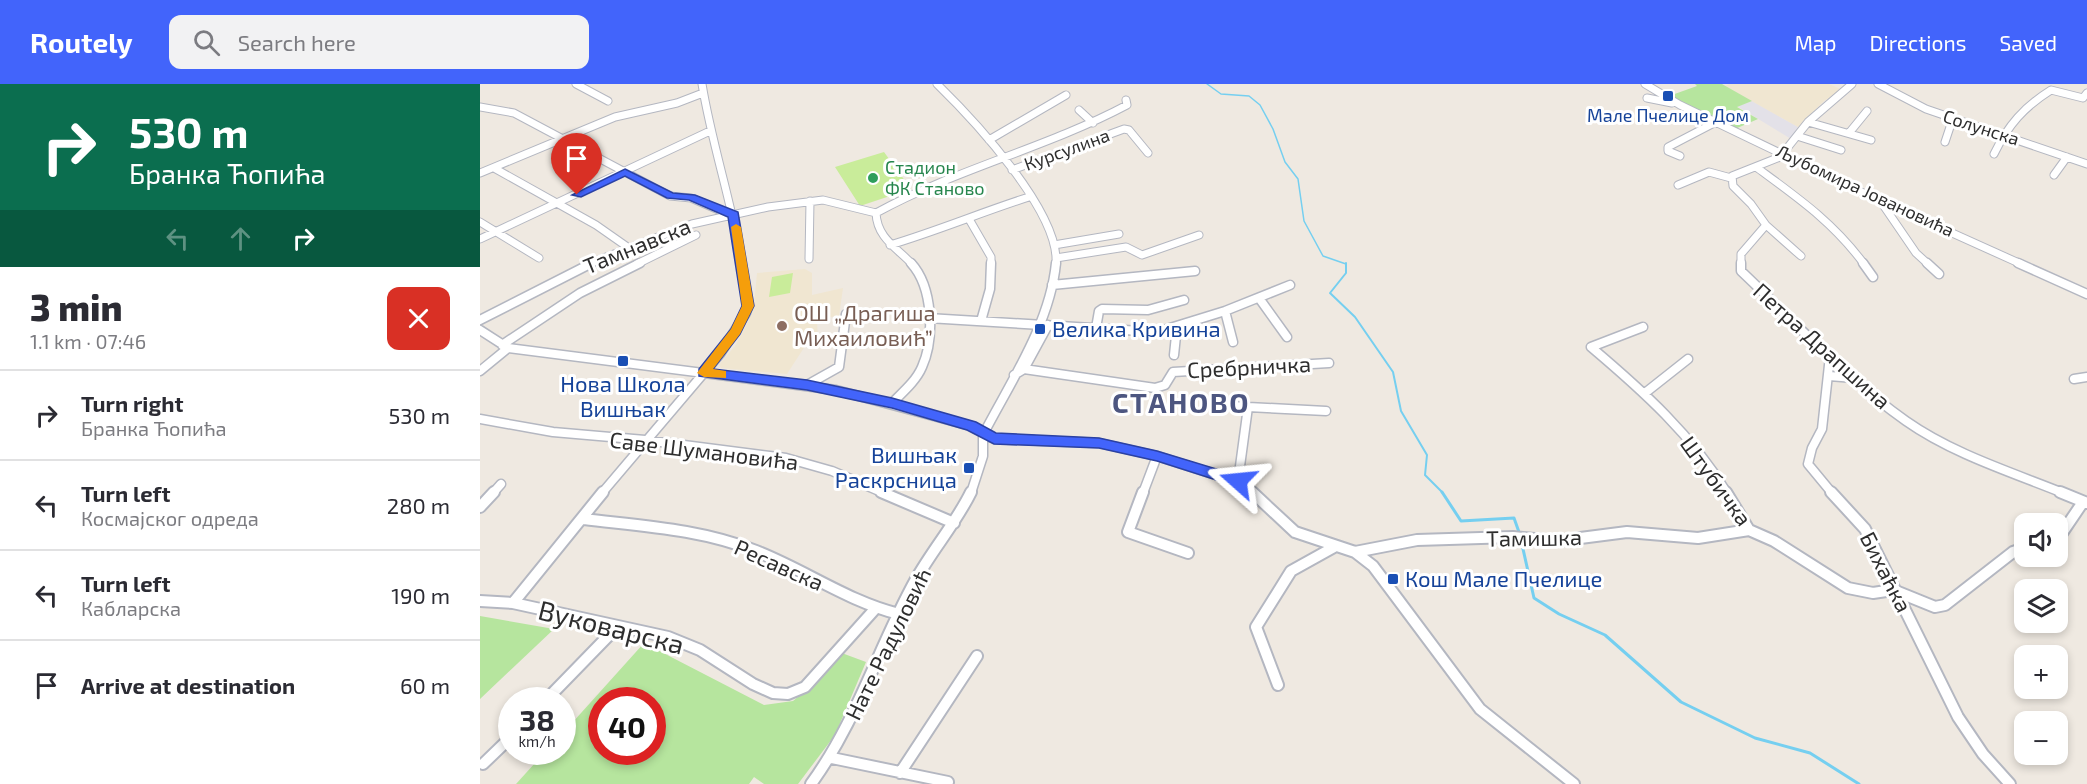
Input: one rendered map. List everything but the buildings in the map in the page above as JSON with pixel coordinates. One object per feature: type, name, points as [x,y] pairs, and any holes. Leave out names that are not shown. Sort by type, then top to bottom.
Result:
[{"type":"street","points":[[576,84],[608,101]]},
{"type":"street","points":[[513,603],[584,519],[645,440],[704,373],[736,331],[748,306],[702,84]]},
{"type":"street","points":[[937,84],[989,140],[1012,170],[1046,225],[1054,245],[1056,258],[1052,285],[1037,324],[983,435]]},
{"type":"street","name":"Љубомира Јовановића","points":[[1645,84],[1662,98],[2087,294]]},
{"type":"street","points":[[1731,178],[1735,174],[1784,154],[1808,122],[1852,84]]},
{"type":"street","name":"Солунска","points":[[1878,84],[1905,100],[2087,164]]},
{"type":"street","points":[[1994,154],[2011,121],[2025,106],[2051,90],[2083,98],[2087,93]]},
{"type":"street","points":[[480,173],[615,117],[676,103],[704,93]]},
{"type":"street","points":[[989,140],[1066,95]]},
{"type":"street","points":[[1647,98],[1662,98]]},
{"type":"street","points":[[892,403],[913,382],[926,358],[928,318],[921,275],[890,245],[877,228],[876,213],[923,188],[1093,123],[1127,105],[1125,100]]},
{"type":"street","points":[[480,107],[514,112],[670,195],[692,198],[730,213]]},
{"type":"street","points":[[1079,110],[1093,123]]},
{"type":"street","points":[[1849,134],[1867,111]]},
{"type":"street","points":[[1945,142],[1953,118]]},
{"type":"street","points":[[1680,156],[1668,151],[1668,147],[1716,122]]},
{"type":"street","points":[[1808,122],[1870,140]]},
{"type":"street","name":"Курсулина","points":[[1012,170],[1124,129],[1129,130],[1148,153]]},
{"type":"street","points":[[480,239],[557,205],[710,131]]},
{"type":"street","points":[[1797,136],[1841,150]]},
{"type":"street","points":[[2054,175],[2067,157]]},
{"type":"street","points":[[1756,167],[1822,216],[1843,236],[1873,277]]},
{"type":"street","points":[[494,168],[596,225],[626,246]]},
{"type":"street","points":[[1678,185],[1692,182],[1709,172],[1731,178]]},
{"type":"street","points":[[1731,178],[1732,186],[1751,204],[1766,225],[1801,256]]},
{"type":"street","points":[[890,245],[1029,197]]},
{"type":"street","points":[[1879,200],[1916,253],[1939,274]]},
{"type":"street","points":[[808,259],[810,201]]},
{"type":"street","name":"Тамнавска","points":[[480,320],[626,246],[692,222],[730,213],[810,201],[839,202],[876,213]]},
{"type":"street","points":[[969,219],[991,257],[990,289],[981,321]]},
{"type":"street","points":[[480,222],[539,258]]},
{"type":"street","name":"Петра Драпшина","points":[[1766,225],[1741,254],[1742,271],[1854,378],[1906,421],[1948,446],[2085,502]]},
{"type":"street","points":[[1054,245],[1111,233],[1119,234]]},
{"type":"street","points":[[480,371],[505,347],[579,293],[696,235]]},
{"type":"street","points":[[1056,258],[1126,248],[1142,255],[1199,235]]},
{"type":"street","points":[[1052,285],[1195,271]]},
{"type":"street","points":[[928,318],[1157,332],[1225,311],[1290,285]]},
{"type":"street","points":[[1259,298],[1287,338]]},
{"type":"street","points":[[1096,328],[1099,311],[1102,309],[1148,310],[1184,300]]},
{"type":"street","points":[[1225,311],[1233,342]]},
{"type":"street","points":[[807,385],[839,366],[846,314]]},
{"type":"street","points":[[1014,375],[1024,369],[1048,325]]},
{"type":"street","points":[[1174,355],[1177,326]]},
{"type":"street","name":"Штубичка","points":[[1643,327],[1591,347],[1645,393],[1710,465],[1749,530],[1774,541],[1848,588],[1873,593],[1893,590]]},
{"type":"street","points":[[481,332],[505,347],[614,364],[807,385],[892,403],[971,426],[983,435],[1001,439],[1099,443],[1157,456],[1238,481],[1253,491],[1295,532],[1355,552],[1382,575],[1480,709],[1574,784]]},
{"type":"street","name":"Бихаћка","points":[[1830,356],[1822,429],[1812,448],[1808,464],[1815,475],[1853,512],[1866,530],[1893,590],[1958,717],[1983,754],[2010,784]]},
{"type":"street","points":[[1645,393],[1688,359]]},
{"type":"street","name":"Сребрничка","points":[[1024,369],[1162,387],[1167,384],[1170,373],[1329,363]]},
{"type":"street","points":[[1829,376],[1854,378]]},
{"type":"street","points":[[2074,379],[2087,377]]},
{"type":"street","points":[[1230,406],[1326,411]]},
{"type":"street","points":[[1238,481],[1248,407]]},
{"type":"street","name":"Саве Шумановића","points":[[480,419],[564,433],[645,440],[786,458],[832,471],[954,524]]},
{"type":"street","name":"Нате Радуловић","points":[[811,784],[832,758],[867,689],[915,579],[954,524],[981,466],[985,451],[983,435]]},
{"type":"street","points":[[1157,456],[1128,532],[1188,553]]},
{"type":"street","points":[[480,507],[501,484]]},
{"type":"street","points":[[2068,522],[2085,502]]},
{"type":"street","name":"Ресавска","points":[[584,519],[677,531],[744,546],[875,609],[899,614]]},
{"type":"street","name":"Тамишка","points":[[1355,552],[1417,540],[1513,537],[1557,541],[1627,532],[1698,538],[1749,530]]},
{"type":"street","points":[[1278,685],[1256,627],[1290,571],[1336,546]]},
{"type":"street","points":[[1893,590],[1935,607],[1945,605],[2014,552]]},
{"type":"street","name":"Вуковарска","points":[[480,601],[513,603],[668,637],[700,650],[753,684],[773,693],[788,694],[805,687],[875,609]]},
{"type":"street","points":[[559,687],[617,627]]},
{"type":"street","points":[[900,773],[949,695],[977,656]]},
{"type":"street","points":[[483,764],[498,750]]},
{"type":"street","points":[[832,758],[948,782]]},
{"type":"shaded area","points":[[1729,84],[1829,84],[1843,90],[1824,101],[1798,127],[1725,86]]},
{"type":"shaded area","points":[[1752,101],[1798,127],[1791,139],[1737,106]]},
{"type":"shaded area","name":"ОШ „Драгиша Михаиловић”","points":[[805,269],[812,273],[812,295],[843,288],[839,316],[817,319],[818,343],[807,343],[787,374],[721,368],[719,365],[735,346],[749,320],[754,305],[757,273]]},
{"type":"green space","points":[[1695,84],[1722,84],[1752,101],[1737,107],[1758,119],[1735,129],[1669,96],[1697,86]]},
{"type":"green space","name":"Стадион ФК Станово","points":[[884,152],[911,189],[860,206],[835,167]]},
{"type":"green space","points":[[793,273],[790,293],[769,297],[772,277]]},
{"type":"green space","points":[[480,616],[554,629],[480,699]]},
{"type":"green space","points":[[644,643],[764,705],[793,701],[817,681],[839,652],[866,662],[835,735],[798,784],[764,784],[754,777],[749,784],[516,784],[533,765],[576,765],[576,719],[588,705],[588,765],[666,765],[666,687],[604,687]]},
{"type":"waterway","points":[[1207,84],[1221,94],[1249,96],[1260,105],[1273,129],[1285,162],[1298,179],[1304,221],[1323,256],[1346,264]]},
{"type":"waterway","points":[[1346,264],[1346,273],[1330,293],[1355,317],[1393,372],[1401,411],[1427,455],[1425,475],[1442,492]]},
{"type":"waterway","points":[[1442,492],[1461,521],[1514,518],[1520,535]]},
{"type":"waterway","points":[[1521,540],[1534,598],[1559,614],[1605,635],[1681,702],[1755,738],[1810,753],[1859,784]]},
{"type":"slow traffic","points":[[722,375],[704,373],[736,331],[748,306],[736,227]]},
{"type":"place","name":"Мале Пчелице Дом","points":[[1668,96]]},
{"type":"place","name":"Стадион ФК Станово","points":[[873,178]]},
{"type":"place","name":"ОШ „Драгиша Михаиловић”","points":[[782,326]]},
{"type":"place","name":"Велика Кривина","points":[[1040,329]]},
{"type":"place","name":"Нова Школа Вишњак","points":[[623,361]]},
{"type":"place","name":"Вишњак Раскрсница","points":[[969,468]]},
{"type":"place","name":"Кош Мале Пчелице","points":[[1393,579]]},
{"type":"district","name":"СТАНОВО","points":[[1181,403]]},
{"type":"route","points":[[577,195],[625,172],[670,195],[692,198],[717,207],[728,214],[733,212],[748,306],[736,331],[704,373],[836,390],[892,403],[971,426],[983,435],[994,439],[1099,443],[1157,456],[1238,481]]}]
